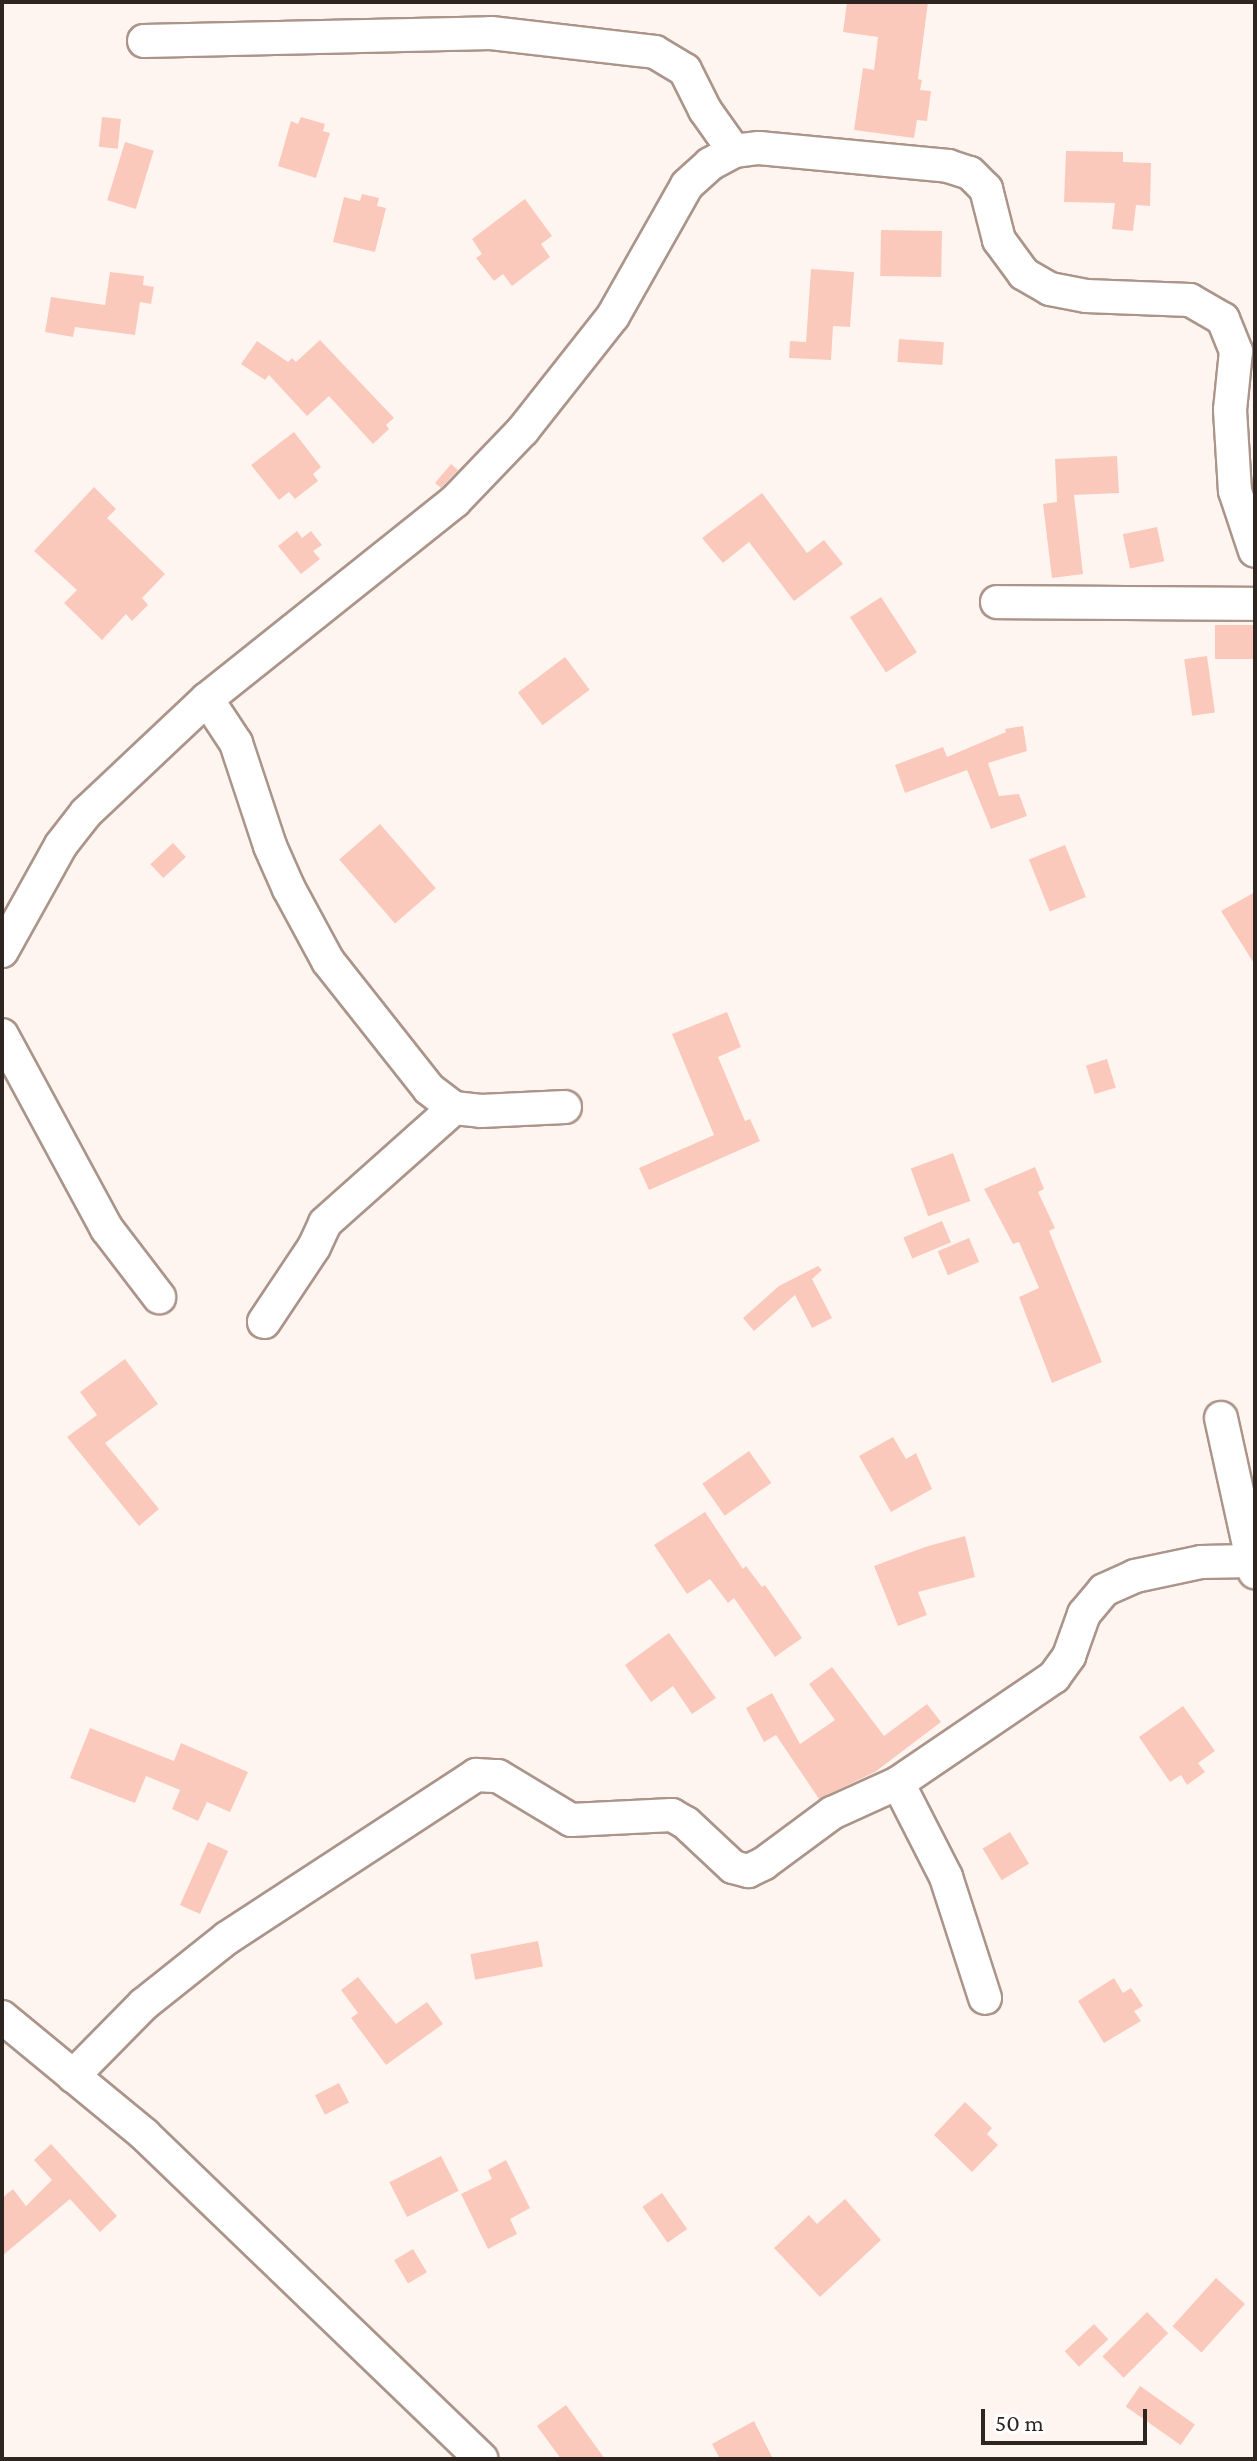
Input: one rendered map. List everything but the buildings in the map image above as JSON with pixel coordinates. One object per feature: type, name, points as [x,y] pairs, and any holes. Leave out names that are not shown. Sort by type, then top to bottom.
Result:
[{"type":"street","points":[[144,41],[491,33],[655,52],[685,70],[705,110],[734,151]]},
{"type":"street","points":[[2,951],[61,845],[86,813],[207,699],[455,501],[523,430],[613,316],[687,185],[710,164],[734,151],[775,149],[948,166],[970,173],[986,189],[999,240],[1024,274],[1050,289],[1086,296],[1190,300],[1223,319],[1236,351],[1230,410],[1235,491],[1255,551]]},
{"type":"street","points":[[997,602],[1255,604]]},
{"type":"street","points":[[207,699],[236,743],[270,846],[328,961],[429,1089],[454,1108],[481,1111],[565,1107]]},
{"type":"street","points":[[2,1035],[100,1217],[159,1297]]},
{"type":"street","points":[[264,1322],[314,1247],[325,1223],[454,1108]]},
{"type":"street","points":[[73,2076],[144,2004],[227,1938],[476,1775],[498,1776],[571,1820],[672,1815],[686,1823],[733,1867],[748,1871],[763,1864],[832,1813],[898,1783],[1054,1677],[1069,1656],[1084,1614],[1104,1590],[1135,1576],[1201,1562],[1253,1566],[1221,1418]]},
{"type":"street","points":[[898,1783],[946,1877],[985,1998]]},
{"type":"street","points":[[2,2017],[145,2135],[482,2459]]}]
